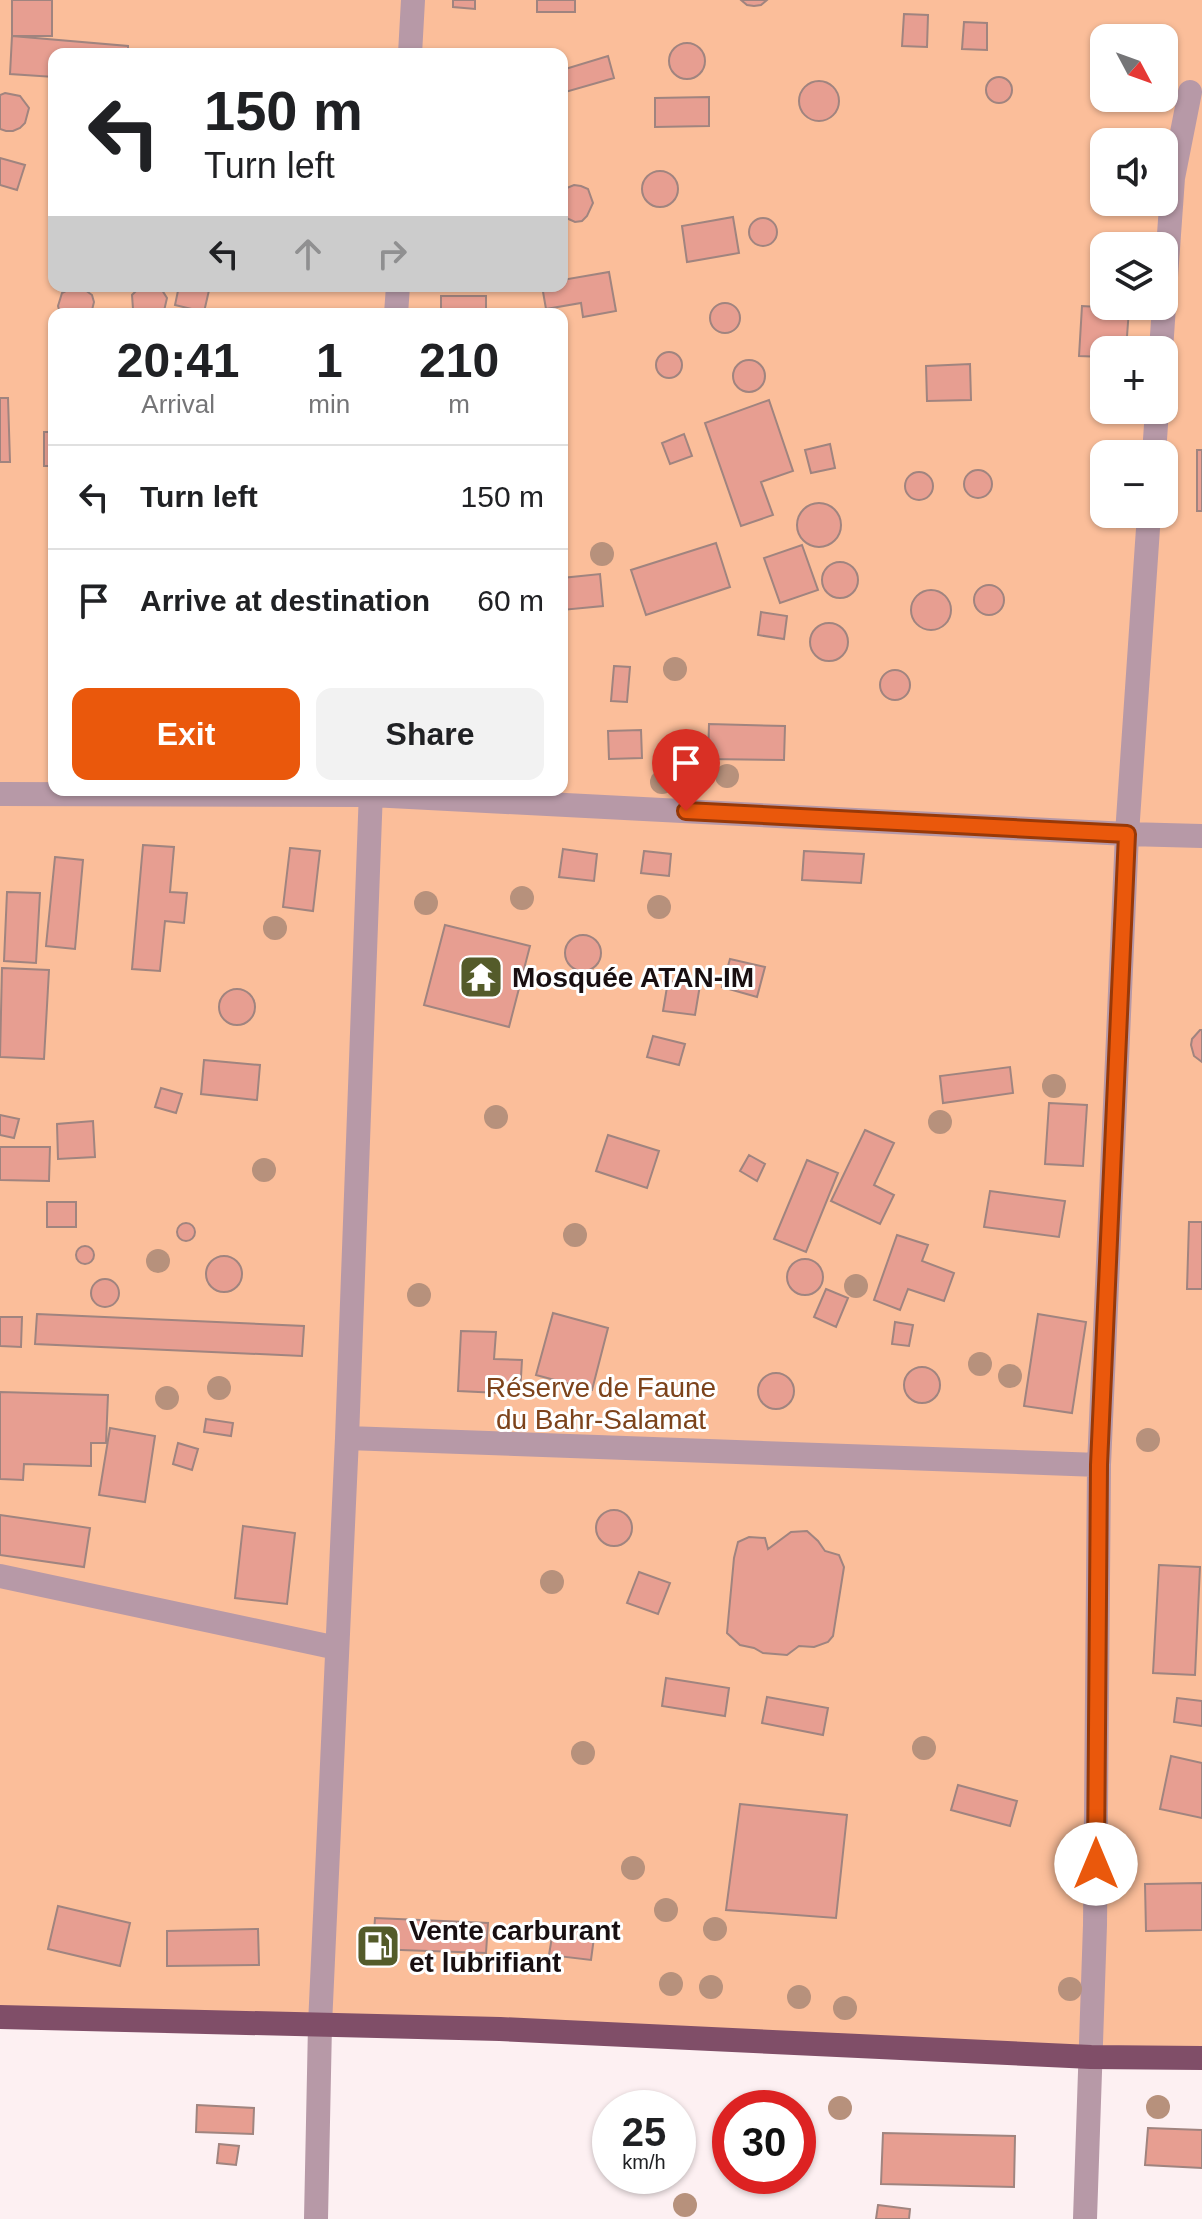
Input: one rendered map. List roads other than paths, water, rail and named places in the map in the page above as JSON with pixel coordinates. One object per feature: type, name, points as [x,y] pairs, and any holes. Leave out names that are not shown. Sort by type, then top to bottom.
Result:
[{"type":"main road","points":[[0,2017],[516,2029],[1091,2057],[1202,2058]]},
{"type":"street","points":[[410,48],[413,0]]},
{"type":"street","points":[[1169,232],[1173,178],[1190,92]]},
{"type":"street","points":[[1085,2219],[1095,1925],[1099,1465],[1127,834],[1148,528]]},
{"type":"street","points":[[0,794],[48,794]]},
{"type":"street","points":[[316,2219],[320,2025],[347,1438],[371,796]]},
{"type":"street","points":[[426,796],[1202,836]]},
{"type":"street","points":[[347,1438],[1099,1465]]},
{"type":"street","points":[[0,1576],[337,1648]]},
{"type":"place","name":"Mosquée ATAN-IM","points":[[481,977]]},
{"type":"place","name":"Vente carburant et lubrifiant","points":[[378,1946]]},
{"type":"park label","name":"Réserve de Faune du Bahr-Salamat","points":[[601,1403]]}]
